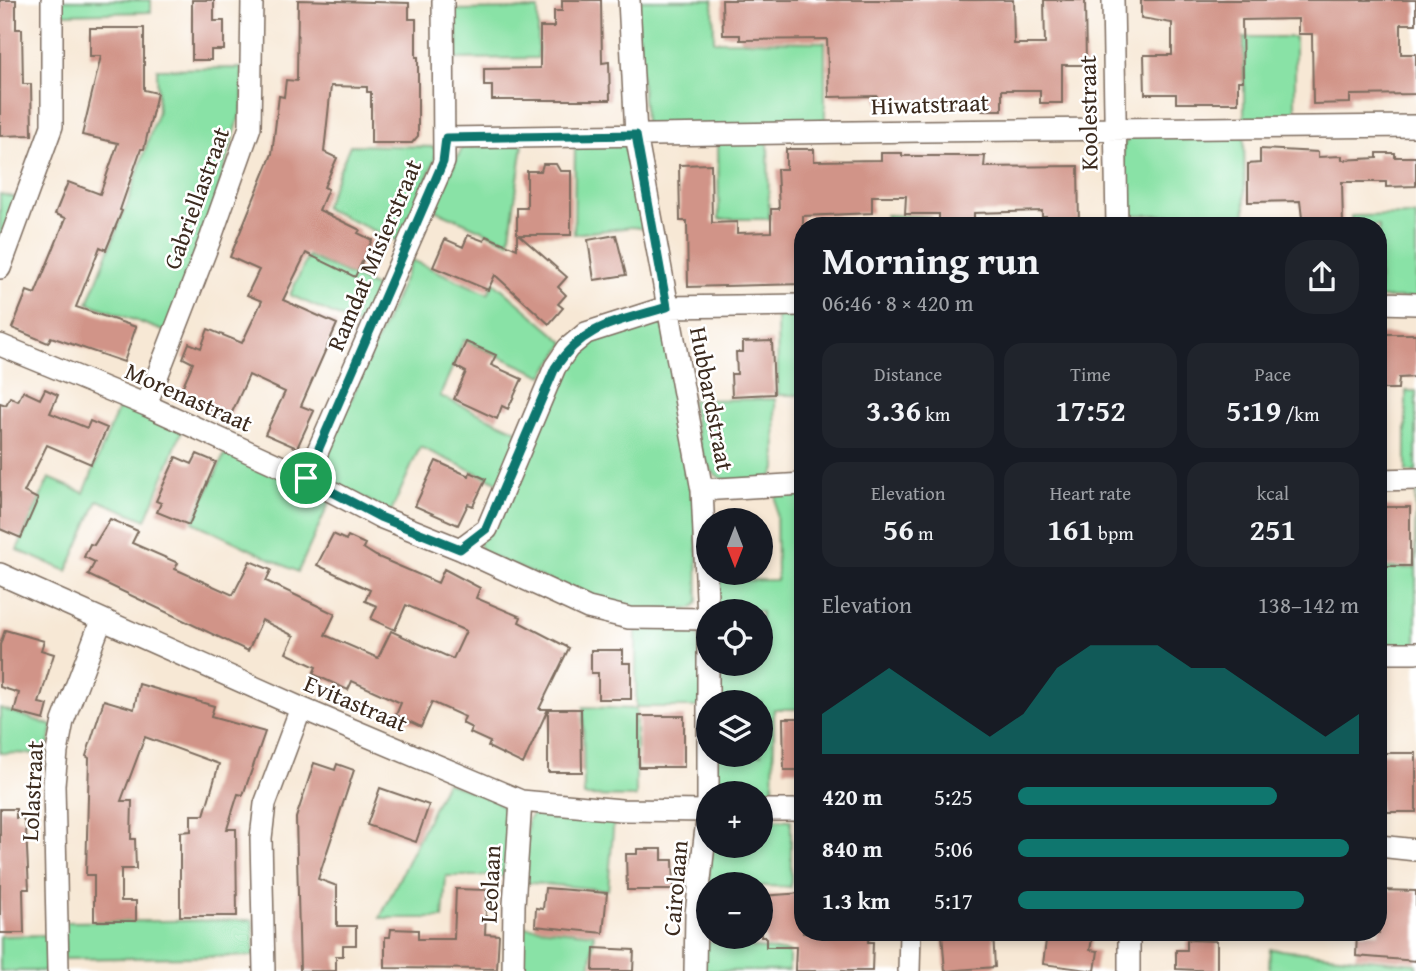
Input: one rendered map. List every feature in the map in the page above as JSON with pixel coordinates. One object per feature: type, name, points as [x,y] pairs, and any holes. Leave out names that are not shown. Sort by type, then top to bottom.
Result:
[{"type":"street","points":[[0,268],[52,126],[52,0]]},
{"type":"street","name":"Gabriellastraat","points":[[145,405],[211,237],[250,127],[252,0]]},
{"type":"street","name":"Ramdat Misierstraat","points":[[306,478],[443,162],[446,138],[443,0]]},
{"type":"street","name":"Hubbardstraat","points":[[629,0],[636,135],[702,490],[707,599]]},
{"type":"street","name":"Koolestraat","points":[[1113,0],[1117,217]]},
{"type":"street","name":"Hiwatstraat","points":[[446,138],[1416,125]]},
{"type":"street","points":[[1387,303],[1416,304]]},
{"type":"street","points":[[460,549],[486,529],[555,368],[568,348],[586,333],[667,307],[794,305]]},
{"type":"street","name":"Morenastraat","points":[[0,345],[145,405],[306,478],[380,517],[460,549],[588,608],[608,615],[696,619]]},
{"type":"street","points":[[1387,480],[1416,480]]},
{"type":"street","points":[[702,490],[794,485]]},
{"type":"street","name":"Evitastraat","points":[[0,575],[100,621],[522,801],[621,810],[696,811]]},
{"type":"street","name":"Lolastraat","points":[[58,971],[54,785],[57,752],[63,721],[100,621]]},
{"type":"street","points":[[1387,653],[1416,653]]},
{"type":"street","name":"Hubbardstraat","points":[[708,676],[708,781]]},
{"type":"street","points":[[264,971],[261,838],[265,804],[301,708]]},
{"type":"street","name":"Leolaan","points":[[513,971],[514,905],[522,801]]},
{"type":"street","points":[[773,810],[794,810]]},
{"type":"street","points":[[1387,847],[1416,850]]},
{"type":"street","name":"Cairolaan","points":[[695,971],[696,914],[703,858]]},
{"type":"street","points":[[909,971],[910,941]]},
{"type":"street","points":[[1129,941],[1129,971]]},
{"type":"green space","points":[[60,0],[151,0],[151,12],[60,14]]},
{"type":"green space","points":[[635,0],[713,0],[714,41],[825,42],[825,122],[766,127],[652,127],[645,122]]},
{"type":"green space","points":[[538,9],[538,58],[453,59],[453,10]]},
{"type":"green space","points":[[1244,37],[1295,37],[1295,121],[1244,122]]},
{"type":"green space","points":[[242,68],[243,105],[208,226],[166,332],[88,303],[127,204],[158,111],[157,69]]},
{"type":"green space","points":[[1244,133],[1245,215],[1123,215],[1123,146],[1131,135]]},
{"type":"green space","points":[[768,139],[769,219],[719,219],[718,140]]},
{"type":"green space","points":[[575,143],[627,143],[647,229],[632,227],[574,234]]},
{"type":"green space","points":[[523,144],[509,242],[433,209],[462,148]]},
{"type":"green space","points":[[350,145],[435,147],[435,160],[399,242],[324,208]]},
{"type":"green space","points":[[0,194],[18,198],[0,248]]},
{"type":"green space","points":[[886,215],[930,217],[886,217]]},
{"type":"green space","points":[[1416,215],[1416,298],[1387,298],[1387,217],[1351,216]]},
{"type":"green space","points":[[308,256],[382,290],[364,328],[290,295]]},
{"type":"green space","points":[[412,260],[488,294],[494,282],[565,343],[543,376],[464,340],[440,396],[522,433],[501,484],[420,447],[391,512],[329,481],[322,466]]},
{"type":"green space","points":[[794,310],[794,395],[778,395],[777,311]]},
{"type":"green space","points":[[661,316],[696,489],[698,599],[693,608],[625,612],[483,553],[478,543],[560,368],[597,334]]},
{"type":"green space","points":[[1406,391],[1416,391],[1416,472],[1406,472]]},
{"type":"green space","points":[[775,399],[776,469],[771,478],[733,482],[718,476],[710,468],[700,447],[691,400]]},
{"type":"green space","points":[[120,404],[182,430],[146,520],[98,500],[67,571],[17,550],[49,478],[84,493]]},
{"type":"green space","points":[[227,449],[331,499],[298,572],[193,522]]},
{"type":"green space","points":[[1416,484],[1416,648],[1387,648],[1387,568],[1415,568]]},
{"type":"green space","points":[[794,489],[794,709],[774,709],[773,800],[773,781],[715,781],[714,767],[773,767],[773,690],[714,690],[714,676],[773,676],[773,599],[715,599],[715,585],[773,585],[774,580],[777,580],[776,490]]},
{"type":"green space","points":[[636,623],[680,625],[695,632],[696,676],[701,676],[702,690],[696,690],[696,707],[636,707]]},
{"type":"green space","points":[[583,707],[636,709],[636,797],[584,796]]},
{"type":"green space","points":[[0,708],[53,726],[46,754],[0,753]]},
{"type":"green space","points":[[446,782],[494,800],[509,812],[511,876],[446,876],[443,918],[380,918]]},
{"type":"green space","points":[[533,814],[614,819],[608,890],[521,882],[528,819]]},
{"type":"green space","points":[[773,819],[791,820],[791,887],[773,886],[773,872],[709,872],[709,858],[773,858]]},
{"type":"green space","points":[[253,920],[254,956],[64,959],[64,922]]},
{"type":"green space","points":[[520,926],[594,934],[590,971],[518,971]]},
{"type":"green space","points":[[51,935],[52,971],[0,971],[0,936]]},
{"type":"green space","points":[[702,949],[765,949],[789,952],[789,971],[701,971]]},
{"type":"green space","points":[[1270,949],[1416,964],[1416,971],[1269,971]]},
{"type":"building","points":[[0,0],[16,0],[16,29],[22,29],[23,84],[31,84],[32,135],[0,136]]},
{"type":"building","points":[[192,0],[214,0],[214,21],[224,21],[224,50],[211,50],[211,60],[192,60]]},
{"type":"building","points":[[298,0],[409,3],[409,19],[416,19],[418,136],[412,143],[371,143],[371,92],[367,92],[367,87],[331,86],[324,152],[337,158],[324,187],[328,189],[319,210],[360,230],[358,233],[372,240],[355,277],[306,253],[283,300],[337,324],[301,406],[314,411],[297,448],[265,434],[285,392],[249,375],[229,419],[178,397],[193,363],[183,358],[189,343],[201,348],[208,329],[242,343],[262,301],[247,295],[259,270],[230,257],[272,154],[279,96],[284,97],[286,80],[297,81]]},
{"type":"building","points":[[562,0],[601,0],[602,63],[609,62],[610,100],[492,100],[492,86],[484,86],[484,69],[540,68],[540,27],[554,27],[554,11],[562,11]]},
{"type":"building","points":[[722,0],[1013,0],[1014,44],[1045,44],[1044,0],[1085,0],[1086,65],[1062,65],[1062,103],[1040,103],[1040,90],[1002,90],[1002,110],[982,110],[982,105],[933,105],[933,102],[877,103],[877,96],[829,97],[827,39],[740,40],[740,35],[723,35]]},
{"type":"building","points":[[1141,0],[1416,0],[1416,24],[1401,24],[1401,54],[1416,54],[1416,94],[1350,95],[1350,103],[1313,104],[1312,34],[1298,34],[1298,19],[1242,20],[1243,81],[1238,81],[1238,103],[1176,103],[1176,94],[1145,94],[1144,55],[1172,55],[1172,23],[1141,18]]},
{"type":"building","points":[[90,28],[144,28],[144,90],[157,93],[144,149],[141,149],[120,210],[122,211],[106,250],[100,247],[76,307],[136,327],[124,362],[51,337],[48,343],[12,328],[27,291],[35,294],[66,218],[55,214],[68,182],[100,194],[118,143],[82,135],[101,56],[90,56]]},
{"type":"building","points":[[786,149],[814,149],[814,161],[881,160],[881,153],[902,153],[902,156],[985,156],[984,167],[1078,166],[1079,217],[1046,217],[1042,216],[1042,211],[974,213],[974,217],[905,214],[906,196],[872,196],[872,213],[794,217],[794,284],[688,287],[687,221],[680,221],[679,165],[711,164],[712,223],[737,222],[737,233],[771,232],[771,209],[779,209],[777,169],[786,169]]},
{"type":"building","points":[[1260,149],[1318,152],[1318,157],[1342,156],[1342,160],[1377,158],[1377,153],[1395,153],[1395,157],[1416,157],[1416,186],[1386,187],[1386,182],[1342,182],[1343,217],[1302,217],[1300,201],[1248,202],[1248,164],[1260,163]]},
{"type":"building","points":[[543,164],[556,164],[560,171],[571,171],[571,235],[519,235],[567,277],[558,287],[566,295],[558,304],[563,308],[549,324],[495,275],[488,290],[433,267],[445,239],[463,247],[468,235],[484,241],[486,236],[517,249],[517,208],[527,208],[527,171],[541,171]]},
{"type":"building","points":[[616,235],[626,275],[594,280],[588,240]]},
{"type":"building","points":[[1387,334],[1416,334],[1416,377],[1399,378],[1398,389],[1387,389]]},
{"type":"building","points":[[772,341],[774,394],[732,396],[731,374],[737,374],[736,352],[743,352],[743,342]]},
{"type":"building","points":[[466,342],[496,355],[491,365],[522,379],[508,409],[502,406],[497,419],[454,399],[466,372],[455,366]]},
{"type":"building","points":[[45,389],[58,395],[50,413],[87,428],[90,421],[107,428],[91,464],[47,445],[24,492],[38,499],[21,538],[0,529],[0,403],[6,405],[10,397],[18,401],[23,391],[40,399]]},
{"type":"building","points":[[197,454],[216,462],[189,525],[157,512],[161,503],[156,501],[176,457],[192,464]]},
{"type":"building","points":[[436,461],[469,476],[470,472],[486,479],[473,506],[468,504],[458,525],[415,506]]},
{"type":"building","points":[[1387,507],[1410,507],[1410,566],[1387,566]]},
{"type":"building","points":[[110,519],[138,531],[132,543],[178,563],[175,569],[233,595],[250,561],[271,570],[266,581],[335,614],[325,635],[378,658],[391,631],[453,659],[466,631],[406,605],[395,630],[371,619],[377,606],[365,601],[370,590],[317,565],[333,534],[346,540],[348,536],[365,544],[363,548],[376,556],[438,583],[444,569],[480,588],[476,598],[521,617],[519,622],[569,648],[539,709],[548,709],[523,764],[488,747],[490,742],[470,733],[472,728],[462,723],[465,717],[432,702],[421,727],[396,715],[401,703],[352,681],[348,690],[313,674],[316,667],[286,653],[294,636],[262,620],[248,651],[88,575],[95,562],[84,557],[90,544],[94,545]]},
{"type":"building","points":[[5,630],[44,641],[41,650],[54,654],[39,703],[48,705],[44,720],[14,712],[19,693],[0,687],[0,645]]},
{"type":"building","points":[[591,650],[623,650],[623,663],[631,663],[631,699],[598,699],[598,673],[591,673]]},
{"type":"building","points":[[139,684],[214,706],[211,717],[265,732],[243,795],[238,794],[227,829],[236,829],[237,916],[180,916],[180,832],[191,831],[191,815],[204,815],[219,764],[145,737],[121,801],[132,801],[131,839],[135,839],[136,869],[121,869],[121,901],[136,901],[136,921],[94,921],[94,875],[86,875],[89,758],[86,756],[104,700],[134,709]]},
{"type":"building","points":[[548,709],[581,709],[582,772],[548,772]]},
{"type":"building","points":[[639,716],[684,716],[684,767],[639,767]]},
{"type":"building","points":[[783,718],[794,718],[794,770],[784,770]]},
{"type":"building","points":[[1387,753],[1416,753],[1416,812],[1387,812]]},
{"type":"building","points":[[314,763],[335,770],[337,764],[354,770],[318,879],[337,886],[337,926],[356,926],[356,945],[343,945],[343,956],[336,956],[336,971],[300,971],[296,818]]},
{"type":"building","points":[[380,788],[429,805],[416,842],[367,825]]},
{"type":"building","points":[[0,809],[16,809],[16,818],[23,818],[26,829],[29,889],[23,889],[24,933],[0,933]]},
{"type":"building","points":[[637,849],[662,849],[662,860],[673,860],[674,890],[627,890],[626,854],[637,854]]},
{"type":"building","points":[[545,888],[607,893],[603,933],[535,926],[536,908],[543,909]]},
{"type":"building","points":[[456,889],[487,890],[485,934],[499,935],[497,969],[385,968],[385,937],[390,937],[391,929],[418,930],[418,939],[454,939]]},
{"type":"building","points":[[1387,890],[1416,891],[1416,961],[1356,956],[1357,941],[1387,941]]},
{"type":"building","points":[[794,894],[794,941],[873,942],[872,971],[795,971],[796,947],[773,947],[773,895]]},
{"type":"building","points":[[943,941],[993,941],[995,967],[945,971]]},
{"type":"building","points":[[1046,941],[1092,941],[1090,950],[1098,951],[1095,971],[1043,964]]},
{"type":"building","points":[[1187,941],[1217,941],[1217,971],[1176,969],[1176,950],[1187,950]]},
{"type":"building","points":[[594,948],[634,950],[633,971],[593,971]]},
{"type":"route","points":[[636,135],[667,307],[586,333],[568,348],[555,368],[486,529],[460,549],[380,517],[306,478],[443,162],[446,138],[636,135]]}]
